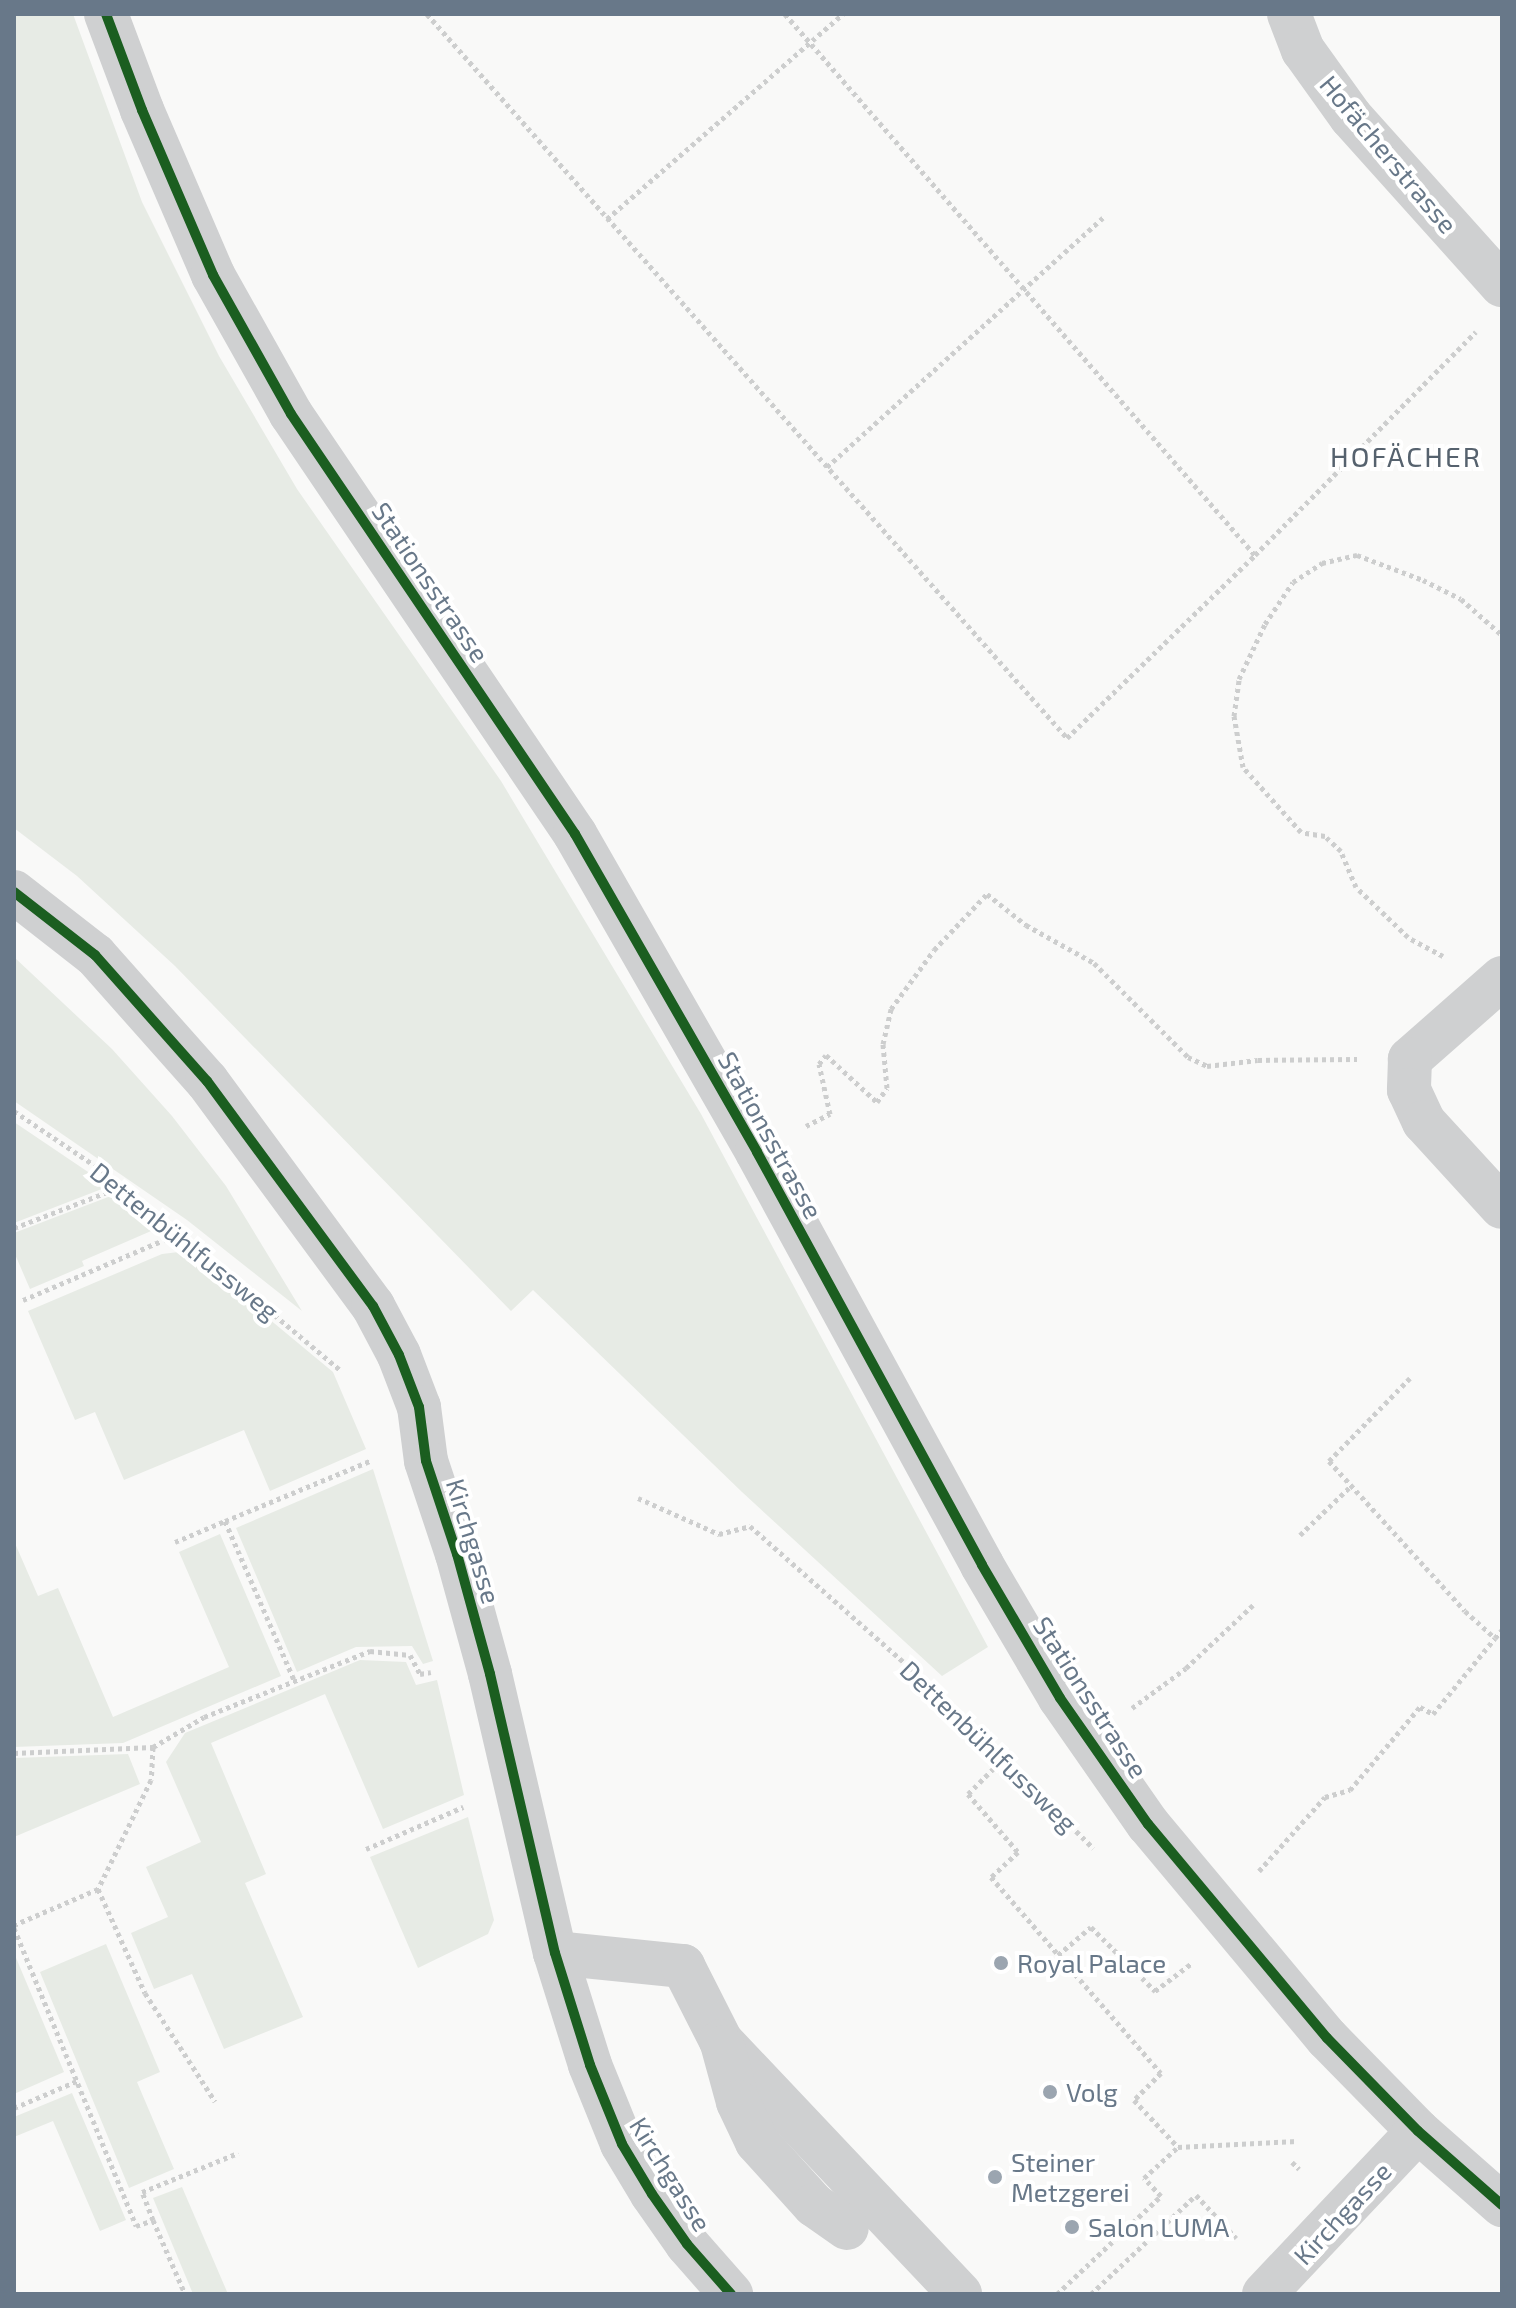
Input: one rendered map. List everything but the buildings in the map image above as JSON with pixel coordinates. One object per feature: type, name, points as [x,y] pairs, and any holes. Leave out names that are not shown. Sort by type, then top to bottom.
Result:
[{"type":"street","name":"Stationsstrasse","points":[[106,14],[142,110],[213,275],[291,414],[575,834],[765,1166],[982,1565],[1060,1698],[1148,1824],[1327,2038],[1418,2131],[1498,2194]]},
{"type":"street","name":"Hofächerstrasse","points":[[1289,14],[1303,50],[1493,304]]},
{"type":"street","name":"Kirchgasse","points":[[14,892],[95,955],[207,1081],[373,1306],[399,1355],[419,1407],[426,1461],[457,1554],[490,1674],[555,1953],[590,2065],[622,2144],[687,2244],[731,2294]]},
{"type":"street","points":[[1502,978],[1410,1059],[1409,1090],[1424,1122],[1502,1207]]},
{"type":"street","points":[[555,1953],[683,1966],[721,2041],[738,2102],[757,2142],[814,2205],[847,2228]]},
{"type":"street","points":[[721,2041],[960,2294]]},
{"type":"street","name":"Kirchgasse","points":[[1264,2294],[1418,2131]]},
{"type":"path","points":[[427,14],[1067,738],[1255,555],[1493,304]]},
{"type":"path","points":[[785,14],[1255,555]]},
{"type":"path","points":[[607,219],[843,14]]},
{"type":"path","points":[[827,467],[1103,218]]},
{"type":"path","points":[[1450,960],[1408,937],[1356,887],[1341,851],[1325,836],[1301,832],[1243,767],[1234,716],[1237,691],[1265,624],[1293,582],[1322,563],[1357,555],[1423,580],[1461,599],[1502,635]]},
{"type":"path","points":[[797,1131],[830,1114],[819,1064],[826,1055],[877,1102],[887,1088],[883,1044],[891,1009],[934,950],[987,894],[1026,925],[1094,963],[1188,1057],[1207,1066],[1258,1060],[1410,1059]]},
{"type":"path","points":[[14,1228],[121,1186]]},
{"type":"path","points":[[23,1300],[178,1234]]},
{"type":"path","points":[[1410,1378],[1329,1461],[1495,1638]]},
{"type":"path","points":[[175,1542],[362,1464]]},
{"type":"path","points":[[1300,1535],[1351,1486]]},
{"type":"path","points":[[225,1521],[294,1680]]},
{"type":"path","points":[[1132,1708],[1253,1605]]},
{"type":"path","points":[[1259,1871],[1325,1797],[1350,1790],[1420,1707],[1433,1714],[1502,1630]]},
{"type":"path","points":[[14,1753],[153,1747],[204,1717],[370,1651],[410,1655],[420,1674],[444,1669]]},
{"type":"path","points":[[153,1747],[151,1780],[98,1889],[14,1926],[136,2226],[153,2220]]},
{"type":"path","points":[[1005,1757],[968,1794],[1018,1852],[991,1877],[1161,2073],[1134,2100],[1178,2147]]},
{"type":"path","points":[[366,1849],[475,1802]]},
{"type":"path","points":[[98,1889],[145,1993],[215,2101]]},
{"type":"path","points":[[1058,1955],[1091,1927],[1155,1991],[1193,1962]]},
{"type":"path","points":[[1183,1951],[1202,1974]]},
{"type":"path","points":[[14,2108],[77,2081]]},
{"type":"path","points":[[1057,2294],[1161,2196],[1144,2178],[1178,2147],[1298,2141]]},
{"type":"path","points":[[185,2294],[142,2192],[238,2153]]},
{"type":"path","points":[[1292,2162],[1299,2169]]},
{"type":"path","points":[[1091,2294],[1196,2195],[1236,2238]]},
{"type":"shaded area","points":[[14,14],[73,14],[142,202],[219,356],[297,489],[501,781],[701,1114],[988,1647],[942,1676],[742,1492],[533,1290],[511,1311],[175,966],[77,876],[14,828]]},
{"type":"shaded area","points":[[14,957],[112,1049],[172,1116],[226,1186],[302,1311],[187,1220],[14,1101]]},
{"type":"shaded area","points":[[14,1122],[97,1178],[107,1187],[14,1223]]},
{"type":"shaded area","points":[[116,1194],[158,1228],[82,1261],[84,1266],[30,1289],[14,1252],[14,1233]]},
{"type":"shaded area","points":[[187,1251],[333,1372],[366,1449],[270,1491],[244,1430],[124,1480],[95,1412],[75,1420],[28,1311],[162,1254]]},
{"type":"shaded area","points":[[373,1469],[433,1661],[423,1664],[412,1646],[356,1647],[297,1672],[236,1528]]},
{"type":"shaded area","points":[[220,1534],[281,1676],[123,1743],[14,1747],[14,1541],[38,1596],[58,1588],[113,1717],[229,1667],[179,1552]]},
{"type":"shaded area","points":[[360,1660],[406,1662],[416,1685],[437,1680],[464,1795],[383,1829],[325,1694],[211,1743],[266,1874],[245,1883],[303,2017],[224,2049],[192,1974],[154,1989],[131,1933],[168,1917],[146,1867],[201,1842],[166,1762],[185,1733]]},
{"type":"shaded area","points":[[128,1754],[140,1784],[14,1837],[14,1758]]},
{"type":"shaded area","points":[[468,1817],[494,1920],[488,1934],[418,1968],[370,1857]]},
{"type":"shaded area","points":[[106,1944],[160,2072],[137,2082],[174,2169],[129,2188],[40,1972]]},
{"type":"shaded area","points":[[14,1953],[64,2072],[14,2094]]},
{"type":"shaded area","points":[[72,2093],[126,2220],[100,2231],[53,2121],[14,2137],[14,2117]]},
{"type":"shaded area","points":[[182,2187],[228,2294],[193,2294],[153,2198]]},
{"type":"cycle path","points":[[106,14],[142,110],[213,275],[291,414],[575,834],[757,1152],[982,1565],[1060,1698],[1148,1824],[1327,2038],[1418,2131],[1502,2205]]},
{"type":"cycle path","points":[[14,892],[95,955],[207,1081],[373,1306],[399,1355],[419,1407],[426,1461],[457,1554],[490,1674],[555,1953],[590,2065],[622,2144],[652,2194],[687,2244],[731,2294]]},
{"type":"place","name":"Royal Palace","points":[[1001,1963]]},
{"type":"place","name":"Volg","points":[[1050,2092]]},
{"type":"place","name":"Steiner Metzgerei","points":[[995,2177]]},
{"type":"place","name":"Salon LUMA","points":[[1072,2227]]},
{"type":"district","name":"HOFÄCHER","points":[[1406,456]]}]
